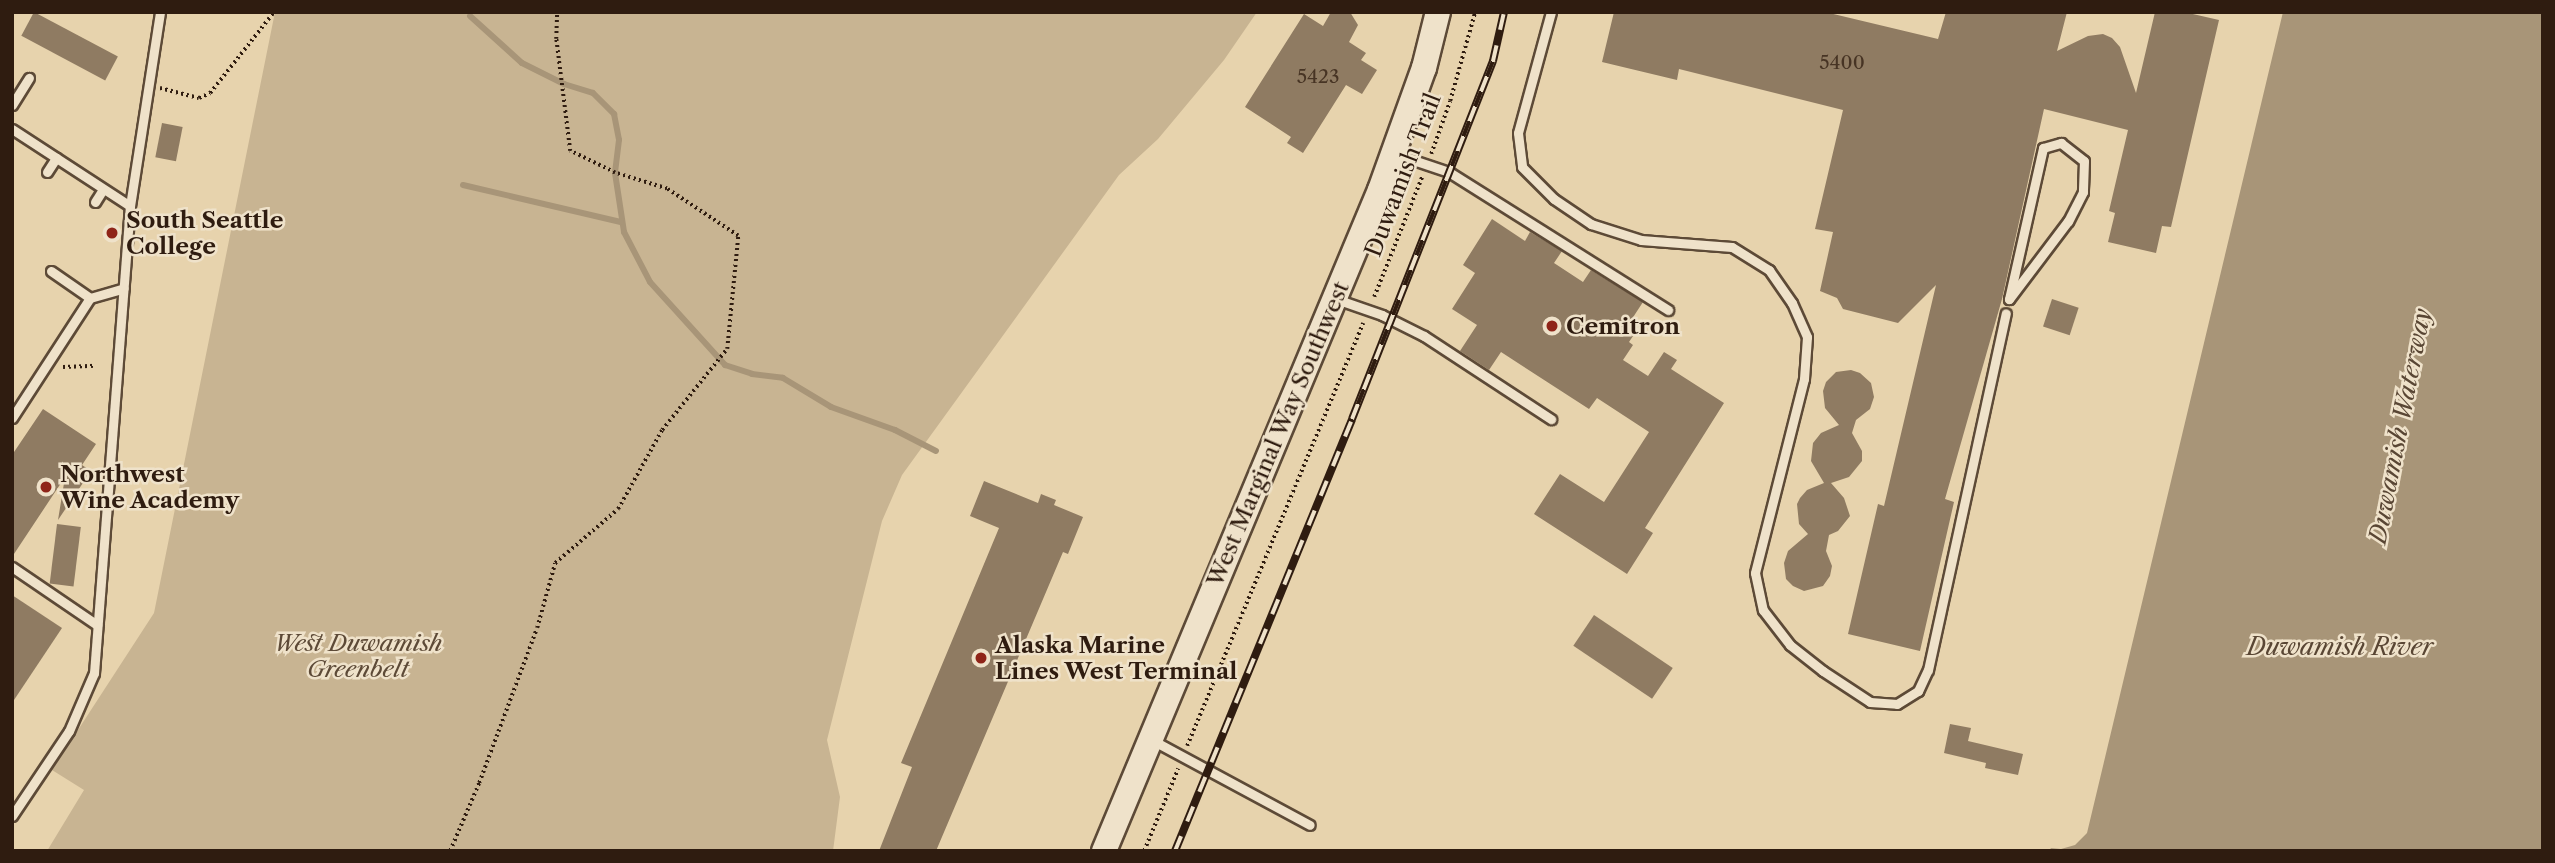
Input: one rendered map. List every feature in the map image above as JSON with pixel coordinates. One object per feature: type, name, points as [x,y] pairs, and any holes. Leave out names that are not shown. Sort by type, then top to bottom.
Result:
[{"type":"main road","name":"West Marginal Way Southwest","points":[[1104,851],[1393,153],[1424,68],[1438,12]]},
{"type":"lane","points":[[12,816],[69,731],[94,673],[130,206],[160,12]]},
{"type":"lane","points":[[1551,12],[1518,134],[1522,167],[1554,199],[1591,224],[1642,240],[1731,247],[1769,270],[1792,303],[1807,337],[1804,379],[1755,573],[1763,610],[1790,645],[1870,702],[1897,704],[1918,691],[1928,670],[2006,313]]},
{"type":"lane","points":[[12,105],[29,78]]},
{"type":"lane","points":[[12,129],[130,206]]},
{"type":"lane","points":[[2061,143],[2084,160],[2083,192],[2068,221],[2010,299],[2043,148],[2061,143]]},
{"type":"lane","points":[[1393,153],[1427,164],[1472,185],[1668,310]]},
{"type":"lane","points":[[47,172],[56,158]]},
{"type":"lane","points":[[94,202],[103,189]]},
{"type":"lane","points":[[51,271],[90,298]]},
{"type":"lane","points":[[12,418],[90,298],[124,288]]},
{"type":"lane","points":[[1334,299],[1368,310],[1424,336],[1552,419]]},
{"type":"lane","points":[[12,567],[97,625]]},
{"type":"lane","points":[[1151,739],[1310,825]]},
{"type":"path","points":[[150,85],[199,98],[210,93],[274,12]]},
{"type":"path","points":[[450,851],[479,783],[537,628],[555,563],[618,509],[662,430],[727,349],[738,236],[667,189],[615,173],[570,151],[556,39],[557,12]]},
{"type":"path","name":"Duwamish Trail","points":[[1144,851],[1427,164],[1450,101],[1475,12]]},
{"type":"path","points":[[60,371],[64,365],[96,366]]},
{"type":"green space","name":"West Duwamish Greenbelt","points":[[275,12],[1257,12],[1224,60],[1158,139],[1119,175],[902,475],[882,521],[827,740],[840,797],[833,851],[47,851],[84,790],[52,770],[154,613]]},
{"type":"water","name":"Duwamish River","points":[[2283,12],[2543,12],[2543,851],[2054,851],[2050,848],[2061,849],[2075,845],[2087,833]]},
{"type":"building","points":[[34,12],[118,57],[105,80],[21,36]]},
{"type":"building","points":[[1331,12],[1350,12],[1358,25],[1349,42],[1366,53],[1361,60],[1377,70],[1362,94],[1346,85],[1303,153],[1287,143],[1291,137],[1245,107],[1304,14],[1323,26]]},
{"type":"building","points":[[1614,12],[1825,12],[1938,39],[1946,12],[2067,12],[2057,51],[2088,36],[2103,34],[2112,38],[2120,47],[2136,93],[2155,12],[2184,12],[2219,20],[2171,227],[2162,226],[2156,253],[2108,242],[2115,213],[2109,211],[2128,130],[2044,109],[2002,299],[1945,499],[1954,502],[1920,651],[1848,634],[1878,504],[1884,506],[1936,285],[1898,323],[1843,309],[1837,298],[1820,291],[1833,232],[1815,229],[1843,110],[1679,69],[1677,80],[1602,62]]},
{"type":"building","points":[[162,123],[183,127],[176,161],[155,157]]},
{"type":"building","name":"Cemitron","points":[[1492,219],[1525,241],[1530,232],[1562,251],[1554,263],[1583,282],[1591,270],[1643,302],[1626,328],[1635,333],[1629,342],[1633,345],[1623,360],[1648,376],[1664,352],[1677,360],[1671,369],[1724,403],[1645,528],[1653,533],[1627,574],[1534,514],[1560,474],[1604,502],[1649,432],[1597,398],[1589,409],[1501,352],[1489,370],[1460,351],[1477,325],[1452,309],[1475,273],[1463,265]]},
{"type":"building","points":[[2052,299],[2079,308],[2070,335],[2043,327]]},
{"type":"building","points":[[1851,370],[1860,373],[1871,383],[1874,397],[1870,409],[1856,420],[1852,433],[1862,451],[1862,461],[1849,477],[1831,483],[1844,498],[1850,516],[1838,531],[1829,535],[1826,551],[1832,566],[1830,576],[1823,586],[1804,591],[1786,579],[1784,563],[1788,551],[1808,534],[1799,524],[1797,504],[1800,498],[1807,490],[1824,483],[1811,461],[1813,443],[1821,433],[1839,425],[1825,408],[1823,391],[1826,382],[1836,372]]},
{"type":"building","name":"Northwest Wine Academy","points":[[43,409],[96,444],[82,465],[91,471],[58,520],[65,477],[12,557],[12,455]]},
{"type":"building","name":"Alaska Marine Lines West Terminal","points":[[984,481],[1038,503],[1041,494],[1056,500],[1054,505],[1083,517],[1068,554],[1063,552],[936,851],[879,851],[912,767],[901,763],[999,528],[970,516]]},
{"type":"building","points":[[57,524],[81,527],[74,586],[50,584]]},
{"type":"building","points":[[12,595],[62,628],[12,703]]},
{"type":"building","points":[[1594,615],[1673,668],[1652,699],[1573,646]]},
{"type":"building","points":[[1950,724],[1971,728],[1968,741],[2023,754],[2018,775],[1985,768],[1986,763],[1944,753]]},
{"type":"waterway","points":[[470,16],[522,63],[564,84],[593,93],[614,114],[619,140],[615,173],[624,232],[650,282],[725,365],[752,374],[783,378],[831,407],[895,430],[936,451]]},
{"type":"waterway","points":[[463,185],[621,222]]},
{"type":"railway","points":[[1175,851],[1352,419],[1493,61],[1504,12]]},
{"type":"place","name":"South Seattle College","points":[[112,233]]},
{"type":"place","name":"Cemitron","points":[[1552,326]]},
{"type":"place","name":"Northwest Wine Academy","points":[[46,487]]},
{"type":"place","name":"Alaska Marine Lines West Terminal","points":[[981,658]]},
{"type":"water label","name":"Duwamish Waterway","points":[[2400,426]]}]
